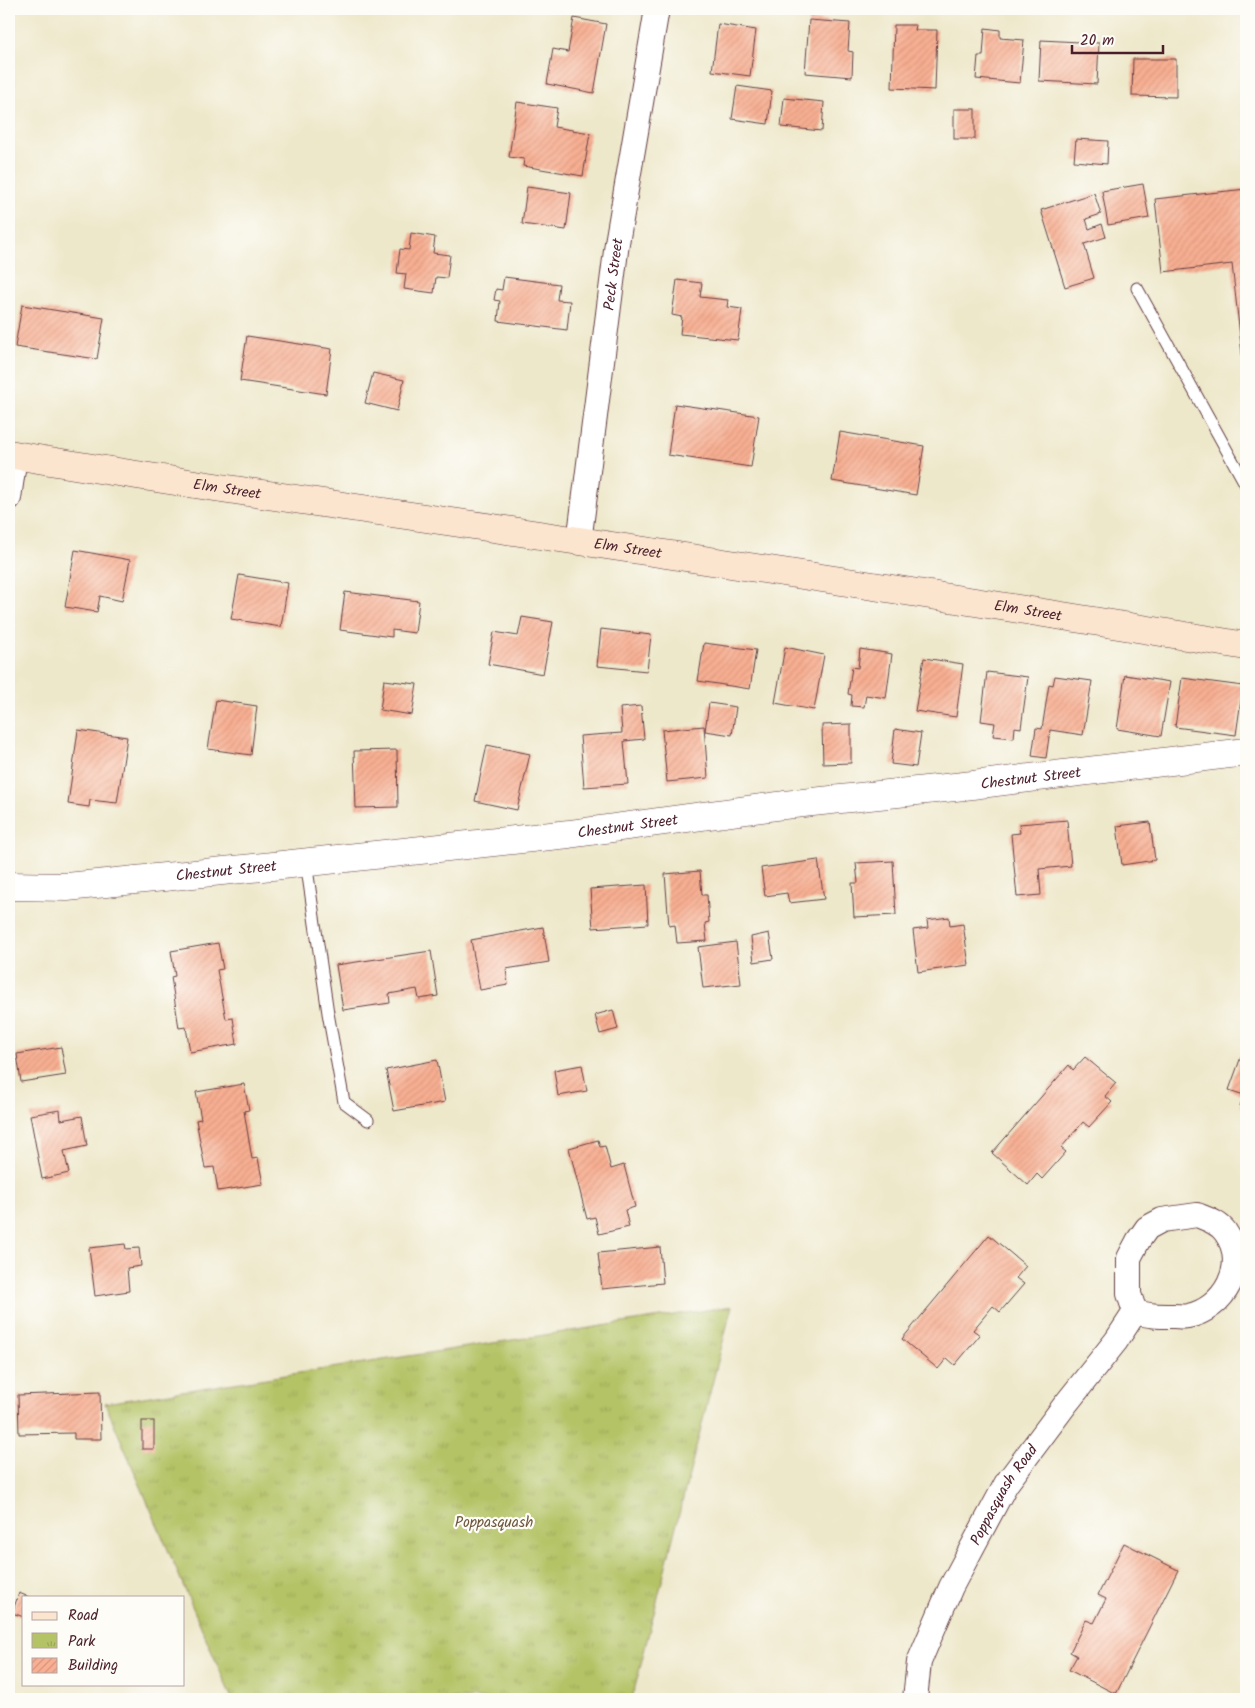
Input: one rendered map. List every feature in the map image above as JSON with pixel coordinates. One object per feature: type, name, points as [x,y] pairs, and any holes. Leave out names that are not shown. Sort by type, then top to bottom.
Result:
[{"type":"main road","name":"Elm Street","points":[[12,455],[302,501],[984,603],[1246,646]]},
{"type":"street","name":"Peck Street","points":[[579,542],[617,243],[657,9]]},
{"type":"street","points":[[9,498],[12,455]]},
{"type":"street","name":"Chestnut Street","points":[[9,886],[67,887],[569,834],[784,805],[964,786],[1246,752]]},
{"type":"street","points":[[1197,1215],[1214,1222],[1226,1232],[1233,1250],[1235,1268],[1230,1283],[1219,1300],[1203,1311],[1188,1316],[1154,1317],[1135,1312],[1129,1294],[1129,1258],[1147,1228],[1162,1220],[1197,1215]]},
{"type":"street","name":"Poppasquash Road","points":[[915,1699],[919,1662],[951,1587],[1006,1484],[1116,1341],[1135,1312]]},
{"type":"lane","points":[[1137,288],[1246,485]]},
{"type":"lane","points":[[306,862],[328,1013],[344,1102],[368,1120]]},
{"type":"green space","name":"Poppasquash","points":[[732,1306],[632,1699],[232,1699],[105,1403]]},
{"type":"building","points":[[574,18],[606,24],[594,93],[547,84],[553,49],[568,52]]},
{"type":"building","points":[[809,20],[850,23],[848,51],[853,52],[852,77],[805,73]]},
{"type":"building","points":[[718,24],[756,30],[750,76],[712,71]]},
{"type":"building","points":[[894,25],[916,25],[915,30],[937,30],[935,90],[892,88]]},
{"type":"building","points":[[985,28],[1000,30],[1000,38],[1024,40],[1020,83],[976,79],[978,56],[983,56]]},
{"type":"building","points":[[1041,40],[1099,43],[1097,84],[1039,81]]},
{"type":"building","points":[[1133,59],[1176,59],[1176,97],[1132,96]]},
{"type":"building","points":[[737,86],[772,91],[768,124],[732,119]]},
{"type":"building","points":[[784,98],[824,102],[822,131],[781,127]]},
{"type":"building","points":[[517,102],[557,108],[554,127],[590,133],[583,176],[523,166],[524,159],[509,157]]},
{"type":"building","points":[[954,109],[975,109],[975,139],[954,139]]},
{"type":"building","points":[[1076,139],[1108,141],[1107,164],[1074,161]]},
{"type":"building","points":[[1143,184],[1149,218],[1108,225],[1102,191]]},
{"type":"building","points":[[527,187],[571,193],[566,230],[522,224]]},
{"type":"building","points":[[1246,189],[1246,372],[1244,372],[1232,264],[1163,272],[1155,199]]},
{"type":"building","points":[[1094,193],[1101,214],[1086,219],[1089,229],[1102,224],[1106,237],[1084,244],[1094,278],[1065,287],[1041,210]]},
{"type":"building","points":[[411,233],[435,237],[433,253],[450,255],[447,278],[436,277],[434,293],[404,289],[406,274],[397,273],[400,249],[409,250]]},
{"type":"building","points":[[504,277],[559,284],[557,300],[570,301],[567,330],[498,321],[500,301],[494,300],[496,289],[502,290]]},
{"type":"building","points":[[677,280],[702,283],[700,297],[728,300],[727,307],[742,309],[738,340],[680,334],[682,317],[672,315]]},
{"type":"building","points":[[22,305],[104,318],[97,359],[15,347]]},
{"type":"building","points":[[247,336],[332,349],[326,394],[240,381]]},
{"type":"building","points":[[373,373],[404,380],[397,411],[365,403]]},
{"type":"building","points":[[675,404],[759,416],[751,467],[668,455]]},
{"type":"building","points":[[840,432],[924,446],[916,495],[832,481]]},
{"type":"building","points":[[75,550],[130,560],[122,601],[100,596],[97,612],[65,607]]},
{"type":"building","points":[[239,575],[288,583],[281,627],[231,619]]},
{"type":"building","points":[[345,592],[419,601],[415,633],[392,630],[392,637],[340,630]]},
{"type":"building","points":[[522,617],[553,622],[543,674],[488,664],[494,632],[518,636]]},
{"type":"building","points":[[601,629],[651,635],[647,671],[597,666]]},
{"type":"building","points":[[704,643],[756,650],[750,689],[698,681]]},
{"type":"building","points":[[785,647],[824,655],[814,710],[775,703]]},
{"type":"building","points":[[860,649],[892,654],[886,698],[866,695],[864,707],[851,706],[852,695],[848,694],[852,667],[858,668]]},
{"type":"building","points":[[924,658],[963,664],[956,717],[915,711]]},
{"type":"building","points":[[987,672],[1028,677],[1021,728],[1015,727],[1014,738],[993,736],[995,723],[981,721]]},
{"type":"building","points":[[1125,675],[1170,682],[1161,736],[1117,729]]},
{"type":"building","points":[[1055,676],[1092,681],[1083,735],[1050,730],[1046,758],[1032,756],[1036,728],[1042,729],[1049,684],[1053,685]]},
{"type":"building","points":[[1182,678],[1243,686],[1236,735],[1175,727]]},
{"type":"building","points":[[384,680],[417,684],[412,715],[380,710]]},
{"type":"building","points":[[216,700],[257,706],[251,755],[208,749]]},
{"type":"building","points":[[709,703],[736,707],[732,735],[705,731]]},
{"type":"building","points":[[641,706],[644,739],[624,741],[628,784],[584,787],[580,736],[622,733],[620,708]]},
{"type":"building","points":[[851,724],[851,763],[823,764],[822,725]]},
{"type":"building","points":[[704,726],[708,778],[667,782],[662,730]]},
{"type":"building","points":[[895,729],[921,733],[916,767],[891,764]]},
{"type":"building","points":[[78,730],[127,737],[117,803],[90,800],[89,807],[68,804]]},
{"type":"building","points":[[487,745],[530,754],[517,810],[475,801]]},
{"type":"building","points":[[397,750],[398,807],[356,808],[354,751]]},
{"type":"building","points":[[1067,820],[1071,866],[1039,869],[1041,895],[1017,897],[1011,834],[1020,833],[1019,824]]},
{"type":"building","points":[[1150,822],[1155,860],[1122,865],[1117,826]]},
{"type":"building","points":[[818,860],[824,899],[789,903],[787,893],[765,896],[761,868]]},
{"type":"building","points":[[893,861],[896,915],[854,917],[852,883],[858,883],[856,863]]},
{"type":"building","points":[[700,871],[702,895],[707,895],[709,922],[705,923],[707,941],[677,943],[675,925],[669,926],[665,874]]},
{"type":"building","points":[[646,885],[648,924],[593,928],[590,889]]},
{"type":"building","points":[[949,917],[950,926],[963,924],[969,965],[918,972],[913,930],[928,928],[927,920]]},
{"type":"building","points":[[543,927],[549,962],[506,969],[508,985],[480,990],[471,940]]},
{"type":"building","points":[[769,933],[773,959],[754,962],[751,937]]},
{"type":"building","points":[[736,942],[741,984],[703,988],[698,947]]},
{"type":"building","points":[[218,943],[223,969],[217,970],[226,1019],[233,1018],[237,1044],[190,1052],[186,1027],[179,1028],[171,977],[175,976],[171,951]]},
{"type":"building","points":[[431,951],[438,996],[419,999],[417,989],[389,994],[390,1003],[343,1010],[336,965]]},
{"type":"building","points":[[613,1010],[618,1029],[600,1034],[595,1015]]},
{"type":"building","points":[[1246,1043],[1246,1108],[1240,1106],[1244,1095],[1229,1090]]},
{"type":"building","points":[[61,1047],[66,1075],[21,1082],[17,1054]]},
{"type":"building","points":[[1085,1057],[1116,1083],[1105,1096],[1112,1102],[1089,1127],[1083,1122],[1061,1148],[1066,1152],[1042,1179],[1037,1174],[1028,1185],[992,1153],[1069,1065],[1073,1070]]},
{"type":"building","points":[[437,1060],[445,1102],[394,1111],[386,1070]]},
{"type":"building","points":[[582,1065],[587,1091],[558,1096],[554,1070]]},
{"type":"building","points":[[244,1084],[249,1110],[244,1111],[252,1159],[258,1158],[263,1184],[218,1191],[214,1167],[205,1168],[196,1120],[201,1119],[196,1092]]},
{"type":"building","points":[[60,1110],[61,1120],[82,1116],[87,1146],[64,1151],[69,1173],[42,1179],[30,1115]]},
{"type":"building","points":[[598,1140],[600,1147],[605,1146],[611,1169],[624,1165],[635,1207],[625,1210],[629,1227],[599,1234],[595,1217],[587,1219],[569,1148]]},
{"type":"building","points":[[989,1235],[1026,1266],[1016,1278],[1024,1284],[1000,1312],[993,1306],[973,1330],[980,1335],[955,1365],[947,1358],[938,1369],[902,1339]]},
{"type":"building","points":[[125,1244],[126,1249],[139,1248],[141,1266],[127,1268],[129,1291],[95,1296],[89,1248]]},
{"type":"building","points":[[660,1247],[663,1283],[602,1289],[598,1253]]},
{"type":"building","points":[[100,1392],[101,1439],[74,1439],[74,1433],[19,1434],[18,1395]]},
{"type":"building","points":[[142,1421],[154,1421],[154,1449],[142,1449]]},
{"type":"building","points":[[1124,1543],[1178,1570],[1116,1694],[1069,1670],[1077,1656],[1070,1652],[1086,1620],[1094,1623],[1106,1599],[1098,1595]]},
{"type":"building","points":[[19,1593],[26,1596],[22,1596],[22,1616],[12,1613]]}]
